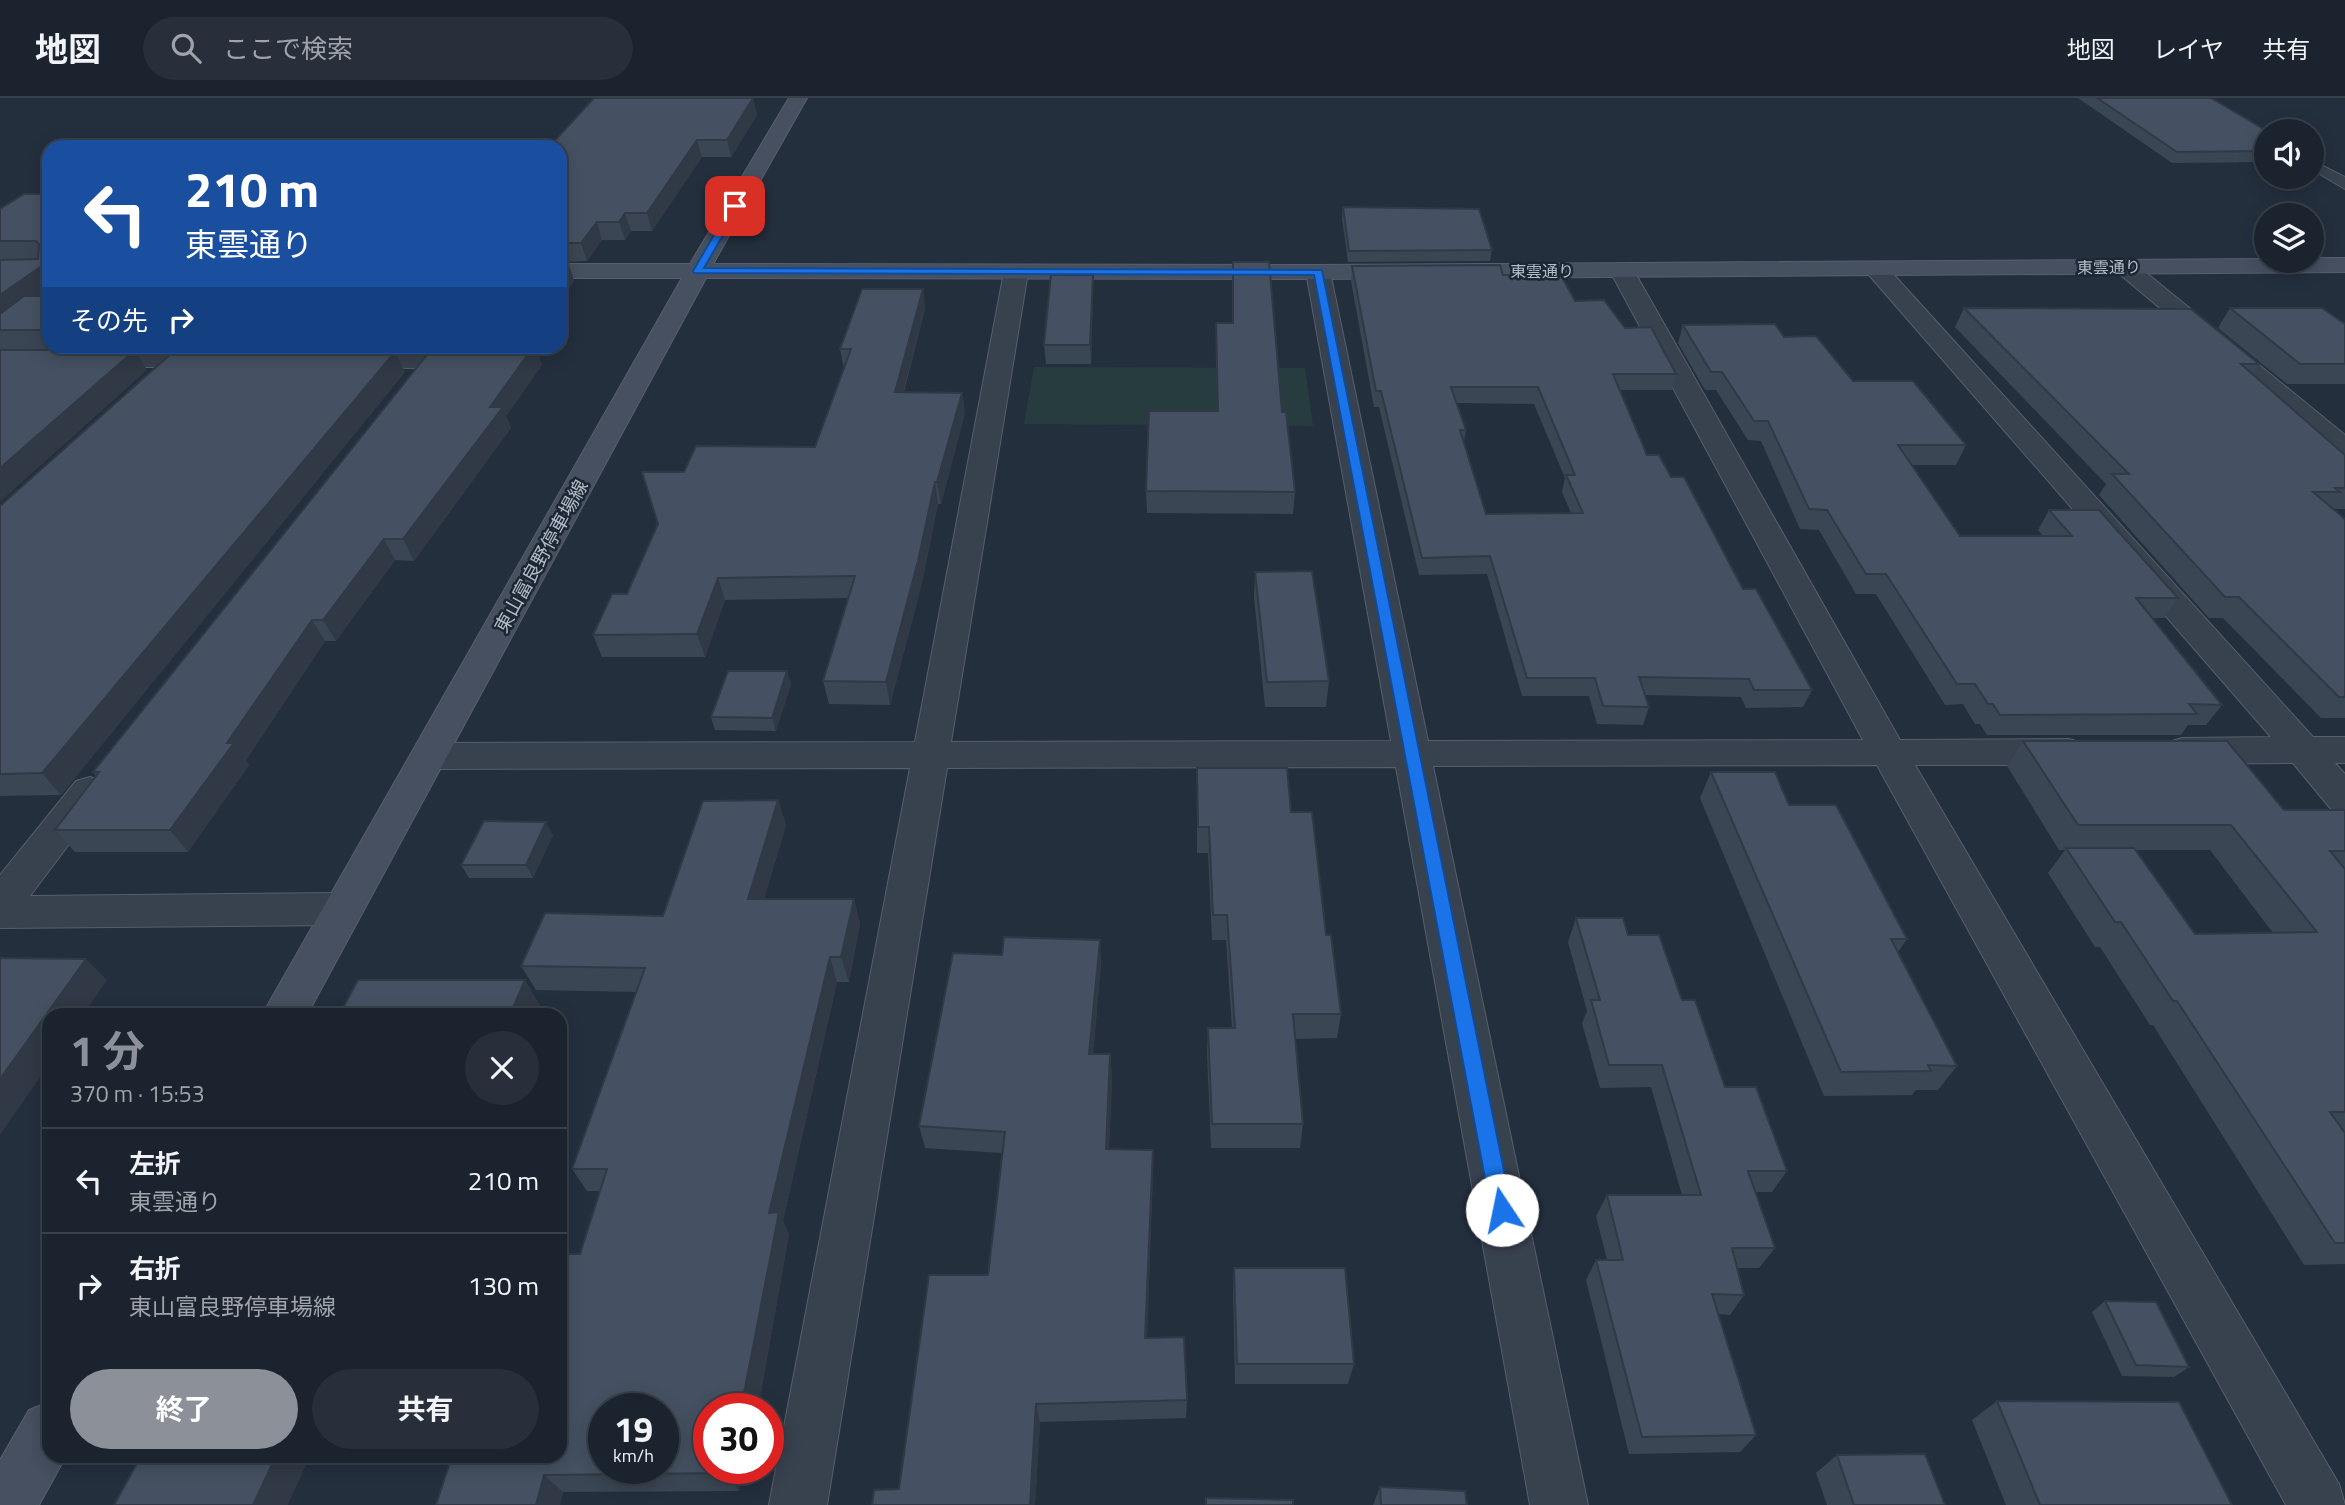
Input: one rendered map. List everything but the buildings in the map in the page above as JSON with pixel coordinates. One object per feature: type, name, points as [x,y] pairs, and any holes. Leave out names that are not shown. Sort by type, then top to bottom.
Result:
[{"type":"street","name":"東山富良野停車場線","points":[[288,1008],[698,271],[798,98]]},
{"type":"street","name":"東雲通り","points":[[567,271],[1622,271],[2345,265]]},
{"type":"street","points":[[2125,267],[2345,449]]},
{"type":"street","points":[[1877,270],[2345,799]]},
{"type":"street","points":[[1622,271],[1889,753],[2318,1505]]},
{"type":"street","points":[[797,1505],[1016,272]]},
{"type":"street","points":[[1318,272],[1559,1505]]},
{"type":"street","points":[[0,359],[249,359]]},
{"type":"street","points":[[149,386],[179,359]]},
{"type":"street","points":[[318,360],[430,361],[404,393]]},
{"type":"street","points":[[2151,751],[2345,750]]},
{"type":"street","points":[[429,756],[2096,752]]},
{"type":"street","points":[[0,904],[112,763]]},
{"type":"street","points":[[0,912],[343,909]]},
{"type":"street","points":[[7,1505],[42,1442]]},
{"type":"lane","points":[[2324,171],[2345,184]]},
{"type":"green space","points":[[1034,367],[1305,368],[1313,426],[1024,424]]},
{"type":"route","points":[[735,206],[698,271],[1318,272],[1502,1210]]}]
